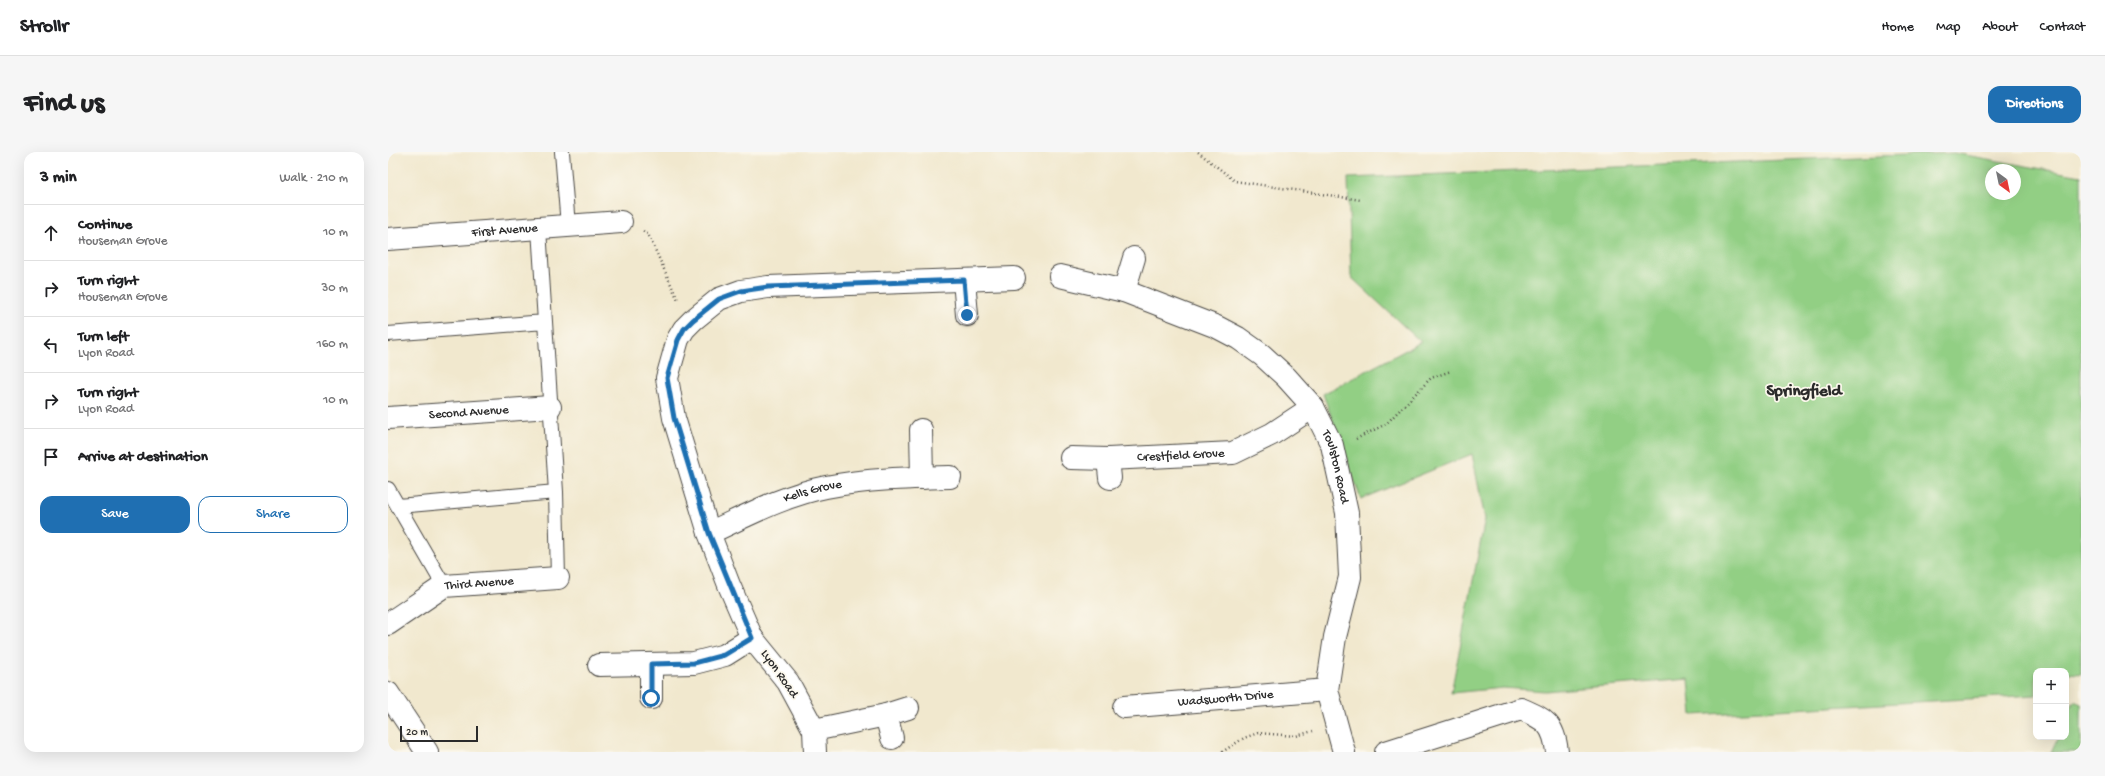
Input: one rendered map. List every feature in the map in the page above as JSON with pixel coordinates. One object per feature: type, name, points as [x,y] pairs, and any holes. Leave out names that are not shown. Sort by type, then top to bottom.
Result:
[{"type":"street","name":"First Avenue","points":[[388,240],[621,222]]},
{"type":"street","points":[[1124,291],[1134,258]]},
{"type":"street","name":"Toulston Road","points":[[1060,276],[1124,291],[1217,327],[1238,338],[1262,354],[1286,377],[1312,407],[1332,445],[1347,513],[1350,577],[1334,637],[1327,690],[1344,752]]},
{"type":"street","name":"Lyon Road","points":[[815,752],[814,730],[788,682],[752,638],[709,533],[674,418],[667,378],[678,340],[684,329],[693,320],[719,299],[748,290],[768,287],[1014,278]]},
{"type":"street","points":[[964,280],[967,315]]},
{"type":"street","name":"Second Avenue","points":[[388,418],[550,407]]},
{"type":"street","name":"Crestfield Grove","points":[[1071,458],[1109,468],[1233,453],[1272,434],[1312,407]]},
{"type":"street","points":[[921,430],[922,478]]},
{"type":"street","name":"Kells Grove","points":[[709,533],[782,501],[824,487],[877,479],[950,477]]},
{"type":"street","name":"Third Avenue","points":[[388,624],[444,586],[558,578]]},
{"type":"street","points":[[599,666],[694,663],[724,655],[752,638]]},
{"type":"street","points":[[651,664],[651,698]]},
{"type":"street","name":"Wadsworth Drive","points":[[1124,707],[1327,690]]},
{"type":"street","points":[[388,693],[428,752]]},
{"type":"street","points":[[814,730],[886,715],[908,708]]},
{"type":"street","points":[[1386,752],[1521,709],[1542,718],[1555,735],[1558,752]]},
{"type":"street","points":[[886,715],[892,738]]},
{"type":"lane","points":[[562,152],[568,226]]},
{"type":"lane","points":[[539,229],[556,492],[558,578]]},
{"type":"lane","points":[[388,334],[545,322]]},
{"type":"lane","points":[[388,489],[444,586]]},
{"type":"lane","points":[[398,506],[556,492]]},
{"type":"path","points":[[1198,152],[1235,181],[1361,200]]},
{"type":"path","points":[[621,222],[634,226],[648,234],[682,308],[693,320]]},
{"type":"path","points":[[1332,445],[1362,437],[1386,424],[1431,378],[1451,371]]},
{"type":"path","points":[[1222,752],[1244,738],[1258,733],[1296,736],[1336,723]]},
{"type":"green space","points":[[1954,153],[2015,164],[1985,164],[1985,200],[2021,200],[2021,165],[2081,176],[2081,674],[2069,673],[2069,668],[2033,668],[2033,695],[1692,715],[1689,679],[1545,691],[1503,688],[1451,693],[1485,519],[1472,454],[1361,499],[1323,394],[1421,342],[1351,277],[1348,178]]},
{"type":"green space","points":[[2074,701],[2081,704],[2081,752],[2051,752],[2057,740],[2069,740],[2069,712]]},
{"type":"district","name":"Springfield","points":[[1804,392]]},
{"type":"route","points":[[651,698],[651,664],[694,663],[724,655],[752,638],[709,533],[674,418],[667,378],[672,356],[684,329],[719,299],[741,291],[768,287],[964,280],[967,315]]}]
